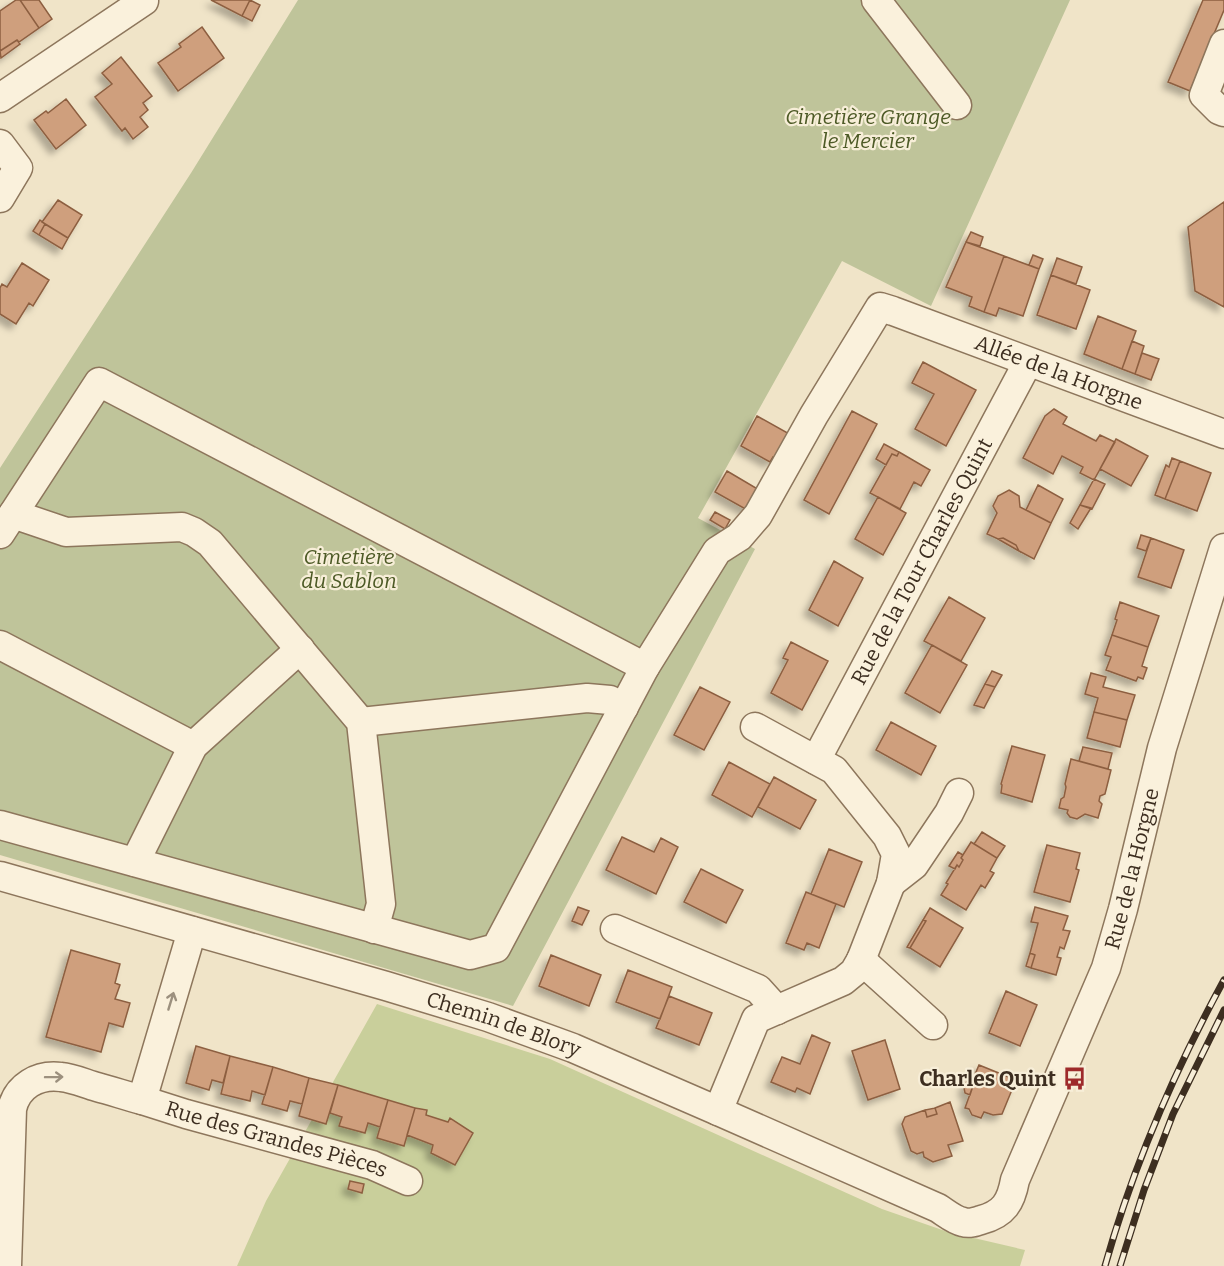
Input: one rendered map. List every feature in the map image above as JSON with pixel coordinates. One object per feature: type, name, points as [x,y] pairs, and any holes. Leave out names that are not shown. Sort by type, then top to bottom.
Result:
[{"type":"street","points":[[876,0],[957,105]]},
{"type":"street","points":[[0,98],[144,1]]},
{"type":"street","points":[[1224,44],[1204,95],[1224,112]]},
{"type":"street","points":[[0,144],[18,168],[0,198]]},
{"type":"street","name":"Allée de la Horgne","points":[[645,667],[717,551],[739,537],[758,515],[814,415],[880,308],[1224,434]]},
{"type":"street","name":"Rue de la Tour Charles Quint","points":[[816,760],[1028,362]]},
{"type":"street","points":[[0,825],[374,929],[470,955],[496,948],[645,667],[99,382],[7,524],[66,532],[182,527],[210,543],[361,722],[381,904],[374,929]]},
{"type":"street","name":"Rue de la Horgne","points":[[987,1218],[1005,1207],[1013,1192],[1015,1180],[1106,968],[1123,909],[1162,748],[1224,548]]},
{"type":"street","points":[[0,645],[193,746]]},
{"type":"street","points":[[135,862],[193,746],[300,650]]},
{"type":"street","points":[[361,722],[587,698],[610,700],[624,707]]},
{"type":"street","points":[[718,1111],[756,1019],[843,981],[854,972],[861,960],[891,883],[896,854],[887,836],[834,770],[755,728]]},
{"type":"street","points":[[891,883],[914,865],[949,813],[959,793]]},
{"type":"street","name":"Chemin de Blory","points":[[0,876],[488,1017],[573,1048],[938,1208],[958,1221],[967,1223],[987,1218]]},
{"type":"street","points":[[615,929],[758,989],[777,1010]]},
{"type":"street","name":"Rue des Grandes Pièces","points":[[142,1100],[192,931]]},
{"type":"street","points":[[861,960],[933,1025]]},
{"type":"street","name":"Rue des Grandes Pièces","points":[[7,1266],[12,1109],[21,1089],[46,1077],[62,1077],[372,1165],[408,1181]]},
{"type":"street","name":"Rue de la Horgne","points":[[938,1208],[963,1210],[983,1206],[1002,1194],[1015,1180]]},
{"type":"green space","name":"Cimetière du Sablon","points":[[298,0],[1070,0],[931,306],[842,261],[698,518],[755,549],[513,1006],[0,855],[0,468],[191,173]]},
{"type":"green space","points":[[377,1004],[550,1059],[882,1209],[948,1232],[1025,1250],[1020,1266],[237,1266],[266,1201]]},
{"type":"building","points":[[16,0],[20,0],[39,28],[19,42],[17,40],[0,51],[0,11]]},
{"type":"building","points":[[20,0],[39,0],[52,19],[39,28]]},
{"type":"building","points":[[211,0],[250,0],[242,16]]},
{"type":"building","points":[[250,0],[260,5],[252,21],[242,16]]},
{"type":"building","points":[[1203,0],[1224,0],[1224,10],[1190,91],[1168,82]]},
{"type":"building","points":[[202,27],[224,58],[178,91],[158,63],[181,47],[179,44]]},
{"type":"building","points":[[17,40],[20,44],[1,58],[0,51]]},
{"type":"building","points":[[121,57],[152,96],[143,103],[148,110],[140,117],[148,127],[133,139],[125,128],[122,131],[95,97],[112,84],[102,73]]},
{"type":"building","points":[[66,99],[86,125],[56,149],[34,120],[46,111],[48,113]]},
{"type":"building","points":[[58,200],[82,215],[68,238],[42,222]]},
{"type":"building","points":[[1224,202],[1224,307],[1195,291],[1188,227]]},
{"type":"building","points":[[40,220],[45,224],[39,235],[33,231]]},
{"type":"building","points":[[45,224],[68,238],[62,249],[39,235]]},
{"type":"building","points":[[971,232],[983,237],[980,246],[966,242]]},
{"type":"building","points":[[966,242],[1004,256],[984,312],[969,306],[972,297],[946,287]]},
{"type":"building","points":[[1033,255],[1043,259],[1039,269],[1029,265]]},
{"type":"building","points":[[1004,256],[1039,269],[1023,316],[999,308],[996,316],[984,312]]},
{"type":"building","points":[[1057,258],[1082,267],[1076,284],[1051,275]]},
{"type":"building","points":[[22,263],[49,280],[33,306],[29,303],[16,324],[0,314],[0,288],[2,284],[7,287]]},
{"type":"building","points":[[1051,275],[1090,290],[1076,329],[1037,315]]},
{"type":"building","points":[[1098,316],[1136,331],[1122,369],[1084,354]]},
{"type":"building","points":[[1132,341],[1144,346],[1135,374],[1122,369]]},
{"type":"building","points":[[1142,353],[1159,359],[1151,380],[1135,374]]},
{"type":"building","points":[[923,362],[976,390],[946,446],[915,429],[934,394],[912,383]]},
{"type":"building","points":[[1054,409],[1067,417],[1063,424],[1096,441],[1100,435],[1115,442],[1094,480],[1080,473],[1083,467],[1062,456],[1053,474],[1023,458],[1045,416]]},
{"type":"building","points":[[852,411],[877,424],[829,514],[804,500]]},
{"type":"building","points":[[757,416],[793,436],[780,460],[773,457],[770,462],[741,446]]},
{"type":"building","points":[[1116,439],[1148,456],[1131,486],[1100,469]]},
{"type":"building","points":[[884,444],[899,452],[897,456],[892,454],[886,465],[876,459]]},
{"type":"building","points":[[899,452],[930,470],[921,486],[914,482],[900,509],[870,493],[892,454],[897,456]]},
{"type":"building","points":[[1172,458],[1180,461],[1165,499],[1155,495],[1166,465],[1169,467]]},
{"type":"building","points":[[1180,461],[1211,473],[1197,511],[1165,499]]},
{"type":"building","points":[[727,471],[761,491],[749,511],[715,492]]},
{"type":"building","points":[[1094,479],[1105,484],[1092,509],[1080,505]]},
{"type":"building","points":[[1038,485],[1063,499],[1051,523],[1026,510]]},
{"type":"building","points":[[1009,490],[1019,496],[1020,507],[1051,523],[1034,559],[1003,538],[998,539],[987,534],[997,513],[993,506],[998,496]]},
{"type":"building","points":[[878,497],[906,513],[883,555],[855,539]]},
{"type":"building","points":[[1080,505],[1091,508],[1078,529],[1070,523]]},
{"type":"building","points":[[715,512],[730,520],[725,529],[710,520]]},
{"type":"building","points":[[1141,535],[1151,538],[1146,551],[1137,548]]},
{"type":"building","points":[[1003,538],[1016,545],[1019,551],[998,539]]},
{"type":"building","points":[[1151,538],[1184,550],[1171,588],[1138,577]]},
{"type":"building","points":[[834,561],[863,578],[838,626],[809,610]]},
{"type":"building","points":[[949,597],[985,618],[961,661],[924,641]]},
{"type":"building","points":[[1120,602],[1159,616],[1148,647],[1112,635]]},
{"type":"building","points":[[1112,635],[1148,647],[1142,666],[1147,668],[1143,679],[1138,677],[1136,681],[1106,670],[1111,657],[1105,655]]},
{"type":"building","points":[[791,642],[828,661],[802,710],[771,693],[788,660],[783,658]]},
{"type":"building","points":[[932,645],[967,665],[940,713],[905,693]]},
{"type":"building","points":[[992,671],[1002,675],[995,687],[985,684]]},
{"type":"building","points":[[1091,673],[1106,677],[1103,687],[1135,695],[1127,720],[1094,712],[1098,698],[1085,694]]},
{"type":"building","points":[[985,684],[995,687],[984,708],[974,705]]},
{"type":"building","points":[[700,687],[730,702],[704,750],[674,735]]},
{"type":"building","points":[[1094,712],[1127,720],[1120,747],[1087,738]]},
{"type":"building","points":[[891,722],[936,746],[921,775],[876,750]]},
{"type":"building","points":[[1012,746],[1045,755],[1032,802],[1001,793],[1001,784]]},
{"type":"building","points":[[1083,747],[1112,753],[1108,769],[1079,761]]},
{"type":"building","points":[[1071,759],[1111,770],[1105,794],[1100,796],[1099,801],[1102,804],[1098,818],[1085,814],[1077,819],[1070,817],[1068,810],[1059,808],[1061,799],[1064,797]]},
{"type":"building","points":[[729,762],[770,784],[752,817],[712,795]]},
{"type":"building","points":[[774,777],[816,800],[800,829],[758,807]]},
{"type":"building","points":[[982,832],[1005,846],[997,858],[974,844]]},
{"type":"building","points":[[622,837],[654,852],[661,838],[678,847],[656,894],[606,870]]},
{"type":"building","points":[[971,842],[997,858],[990,871],[994,873],[985,888],[981,885],[966,910],[941,895],[957,865],[959,867],[963,860],[961,858]]},
{"type":"building","points":[[1047,845],[1080,853],[1076,869],[1079,870],[1070,902],[1034,892]]},
{"type":"building","points":[[829,849],[862,862],[844,907],[811,894]]},
{"type":"building","points":[[958,852],[963,855],[961,858],[963,860],[955,869],[949,866]]},
{"type":"building","points":[[701,869],[743,890],[726,923],[684,902]]},
{"type":"building","points":[[806,892],[836,904],[819,948],[807,943],[804,950],[786,943]]},
{"type":"building","points":[[578,907],[589,911],[582,925],[572,921]]},
{"type":"building","points":[[1035,907],[1068,916],[1063,930],[1070,931],[1064,949],[1060,947],[1057,957],[1061,958],[1056,975],[1031,968],[1035,955],[1030,953],[1038,923],[1031,922]]},
{"type":"building","points":[[930,908],[963,928],[940,967],[910,948],[926,921],[923,920]]},
{"type":"building","points":[[923,920],[926,921],[910,948],[907,947]]},
{"type":"building","points":[[71,950],[120,964],[115,983],[120,985],[115,999],[130,1003],[123,1027],[109,1023],[101,1052],[46,1037]]},
{"type":"building","points":[[1030,953],[1035,955],[1031,968],[1026,966]]},
{"type":"building","points":[[551,955],[601,975],[589,1006],[539,986]]},
{"type":"building","points":[[628,970],[672,987],[660,1019],[616,1002]]},
{"type":"building","points":[[1006,991],[1037,1005],[1020,1046],[989,1033]]},
{"type":"building","points":[[669,996],[712,1013],[699,1045],[656,1028]]},
{"type":"building","points":[[812,1035],[830,1043],[810,1094],[797,1088],[795,1092],[771,1082],[782,1057],[800,1064]]},
{"type":"building","points":[[885,1040],[900,1089],[868,1100],[852,1051]]},
{"type":"building","points":[[196,1046],[230,1056],[223,1083],[212,1080],[209,1090],[186,1083]]},
{"type":"building","points":[[230,1056],[273,1067],[265,1095],[252,1091],[250,1101],[221,1094]]},
{"type":"building","points":[[979,1065],[1016,1080],[1002,1114],[993,1115],[984,1112],[981,1118],[972,1115],[969,1109],[965,1108]]},
{"type":"building","points":[[273,1067],[309,1078],[302,1104],[290,1101],[287,1111],[262,1104]]},
{"type":"building","points":[[309,1078],[338,1085],[326,1124],[299,1116]]},
{"type":"building","points":[[975,1080],[970,1095],[965,1093],[964,1088],[967,1081]]},
{"type":"building","points":[[338,1085],[388,1100],[380,1127],[368,1123],[365,1133],[339,1126],[342,1117],[330,1113]]},
{"type":"building","points":[[388,1100],[415,1108],[404,1146],[377,1138]]},
{"type":"building","points":[[950,1102],[963,1141],[948,1145],[952,1156],[933,1162],[924,1157],[923,1152],[917,1154],[911,1151],[902,1124],[905,1117],[925,1110],[927,1117],[937,1114],[935,1108]]},
{"type":"building","points":[[415,1108],[427,1110],[426,1115],[448,1122],[450,1118],[473,1133],[455,1165],[431,1153],[433,1145],[407,1135]]},
{"type":"building","points":[[935,1108],[937,1114],[927,1117],[925,1110]]},
{"type":"building","points":[[350,1181],[364,1184],[362,1193],[348,1189]]},
{"type":"railway","points":[[1105,1266],[1142,1155],[1172,1084],[1224,980]]},
{"type":"railway","points":[[1120,1266],[1144,1190],[1173,1114],[1224,1010]]},
{"type":"place","name":"Charles Quint","points":[[1074,1079]]},
{"type":"park label","name":"Cimetière Grange le Mercier","points":[[868,129]]}]
